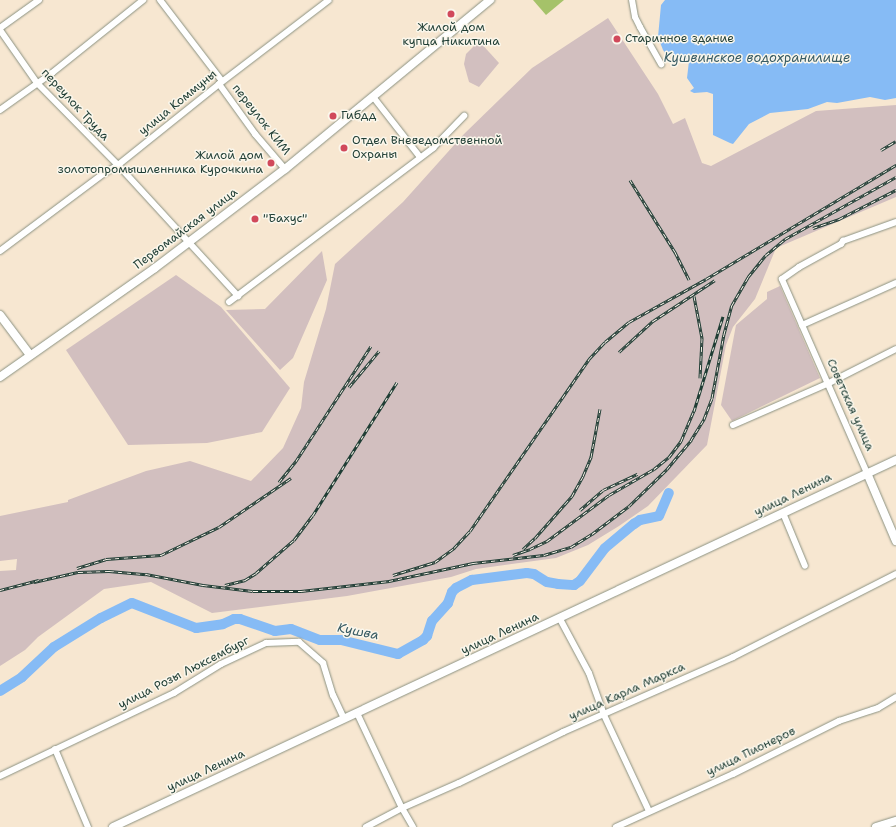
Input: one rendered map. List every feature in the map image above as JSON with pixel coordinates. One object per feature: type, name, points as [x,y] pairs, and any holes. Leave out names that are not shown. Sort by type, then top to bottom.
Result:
[{"type":"main road","name":"Первомайская улица","points":[[0,377],[189,242],[285,169],[374,98],[490,0]]},
{"type":"main road","points":[[0,315],[30,355]]},
{"type":"main road","name":"улица Ленина","points":[[114,827],[896,460]]},
{"type":"main road","name":"Советская улица","points":[[867,473],[896,541]]},
{"type":"main road","points":[[876,827],[896,821]]},
{"type":"street","points":[[0,29],[39,0]]},
{"type":"street","points":[[0,110],[37,82],[52,73],[143,0]]},
{"type":"street","name":"переулок КИМ","points":[[160,0],[221,83],[255,134],[285,169]]},
{"type":"street","name":"улица Коммуны","points":[[0,251],[103,174],[118,165],[221,83],[330,0]]},
{"type":"street","points":[[632,0],[635,16],[661,64]]},
{"type":"street","name":"переулок Труда","points":[[0,29],[37,82],[118,165],[238,296]]},
{"type":"street","points":[[374,98],[420,157]]},
{"type":"street","points":[[229,302],[433,148],[464,116]]},
{"type":"street","name":"Советская улица","points":[[867,473],[782,279],[799,267],[842,244],[843,241],[896,222]]},
{"type":"street","points":[[802,325],[896,283]]},
{"type":"street","points":[[732,425],[827,384],[896,349]]},
{"type":"street","points":[[783,513],[805,566]]},
{"type":"street","name":"улица Карла Маркса","points":[[366,827],[402,808],[459,783],[563,732],[734,657],[896,574]]},
{"type":"street","points":[[560,619],[589,673],[604,715],[649,811]]},
{"type":"street","name":"улица Розы Люксембург","points":[[0,776],[174,693],[221,664],[266,643],[299,642],[323,664],[333,695],[344,719]]},
{"type":"street","name":"улица Пионеров","points":[[616,827],[733,774],[839,721],[878,708],[896,697]]},
{"type":"street","points":[[357,713],[402,808],[413,827]]},
{"type":"street","points":[[55,749],[88,827]]},
{"type":"shaded area","points":[[608,18],[658,94],[673,124],[685,118],[702,163],[711,166],[816,111],[896,105],[896,197],[776,248],[755,299],[733,327],[726,345],[707,445],[648,506],[588,545],[556,558],[476,569],[451,577],[347,596],[212,613],[151,582],[104,589],[38,637],[25,650],[0,666],[0,571],[16,570],[17,559],[0,561],[0,516],[68,502],[68,500],[146,471],[190,461],[251,481],[283,448],[301,408],[304,382],[326,309],[335,264],[403,202],[464,134],[532,68]]},
{"type":"shaded area","points":[[479,41],[499,63],[479,87],[469,82],[464,64],[466,54]]},
{"type":"shaded area","points":[[322,251],[327,280],[293,358],[280,370],[226,310],[265,309]]},
{"type":"shaded area","points":[[176,275],[221,307],[290,388],[262,432],[207,443],[128,445],[66,350]]},
{"type":"shaded area","points":[[780,286],[820,378],[732,421],[721,405],[736,325],[767,299],[767,292]]},
{"type":"green space","points":[[533,0],[564,0],[546,15]]},
{"type":"water","name":"Кушвинское водохранилище","points":[[665,0],[896,0],[896,98],[885,100],[870,97],[837,103],[827,102],[808,109],[770,113],[749,124],[733,144],[730,143],[713,135],[713,94],[707,92],[694,93],[690,91],[694,88],[687,78],[689,61],[685,58],[666,54],[663,50],[658,37],[661,5]]},
{"type":"waterway","name":"Кушва","points":[[0,691],[22,677],[54,647],[101,618],[132,603],[196,628],[223,624],[234,619],[240,619],[275,631],[291,629],[320,640],[341,640],[398,654],[423,640],[427,636],[432,621],[448,603],[452,592],[456,588],[472,580],[527,573],[534,574],[547,582],[574,585],[580,581],[605,548],[634,524],[640,520],[659,516],[669,493]]},
{"type":"railway","points":[[881,150],[896,141]]},
{"type":"railway","points":[[393,575],[435,562],[454,548],[470,531],[589,359],[605,342],[629,322],[706,279],[896,165]]},
{"type":"railway","points":[[34,582],[78,572],[109,571],[146,574],[203,585],[253,591],[301,591],[389,581],[473,563],[544,555],[571,547],[592,534],[629,506],[667,469],[691,440],[704,419],[712,398],[724,334],[732,305],[748,277],[766,255],[785,239],[896,177]]},
{"type":"railway","points":[[630,180],[675,252],[689,280]]},
{"type":"railway","points":[[813,228],[839,219],[896,190]]},
{"type":"railway","points":[[619,352],[653,321],[715,280]]},
{"type":"railway","points":[[694,296],[702,338],[700,378]]},
{"type":"railway","points":[[513,555],[547,541],[609,495],[654,469],[669,457],[681,441],[694,411],[723,316]]},
{"type":"railway","points":[[279,482],[296,461],[371,346]]},
{"type":"railway","points":[[349,387],[379,351]]},
{"type":"railway","points":[[225,585],[245,580],[256,573],[294,540],[313,515],[397,382]]},
{"type":"railway","points":[[523,549],[535,538],[572,496],[591,457],[600,409]]},
{"type":"railway","points":[[580,510],[603,490],[637,474]]},
{"type":"railway","points":[[77,568],[106,559],[161,555],[219,527],[291,478]]},
{"type":"railway","points":[[0,590],[39,580]]},
{"type":"place","name":"Жилой дом купца Никитина","points":[[451,14]]},
{"type":"place","name":"Старинное здание","points":[[617,39]]},
{"type":"place","name":"Гибдд","points":[[333,116]]},
{"type":"place","name":"Отдел Вневедомственной Охраны","points":[[344,148]]},
{"type":"place","name":"Жилой дом золотопромышленника Курочкина","points":[[271,163]]},
{"type":"place","name":"\"Бахус\"","points":[[255,219]]}]
